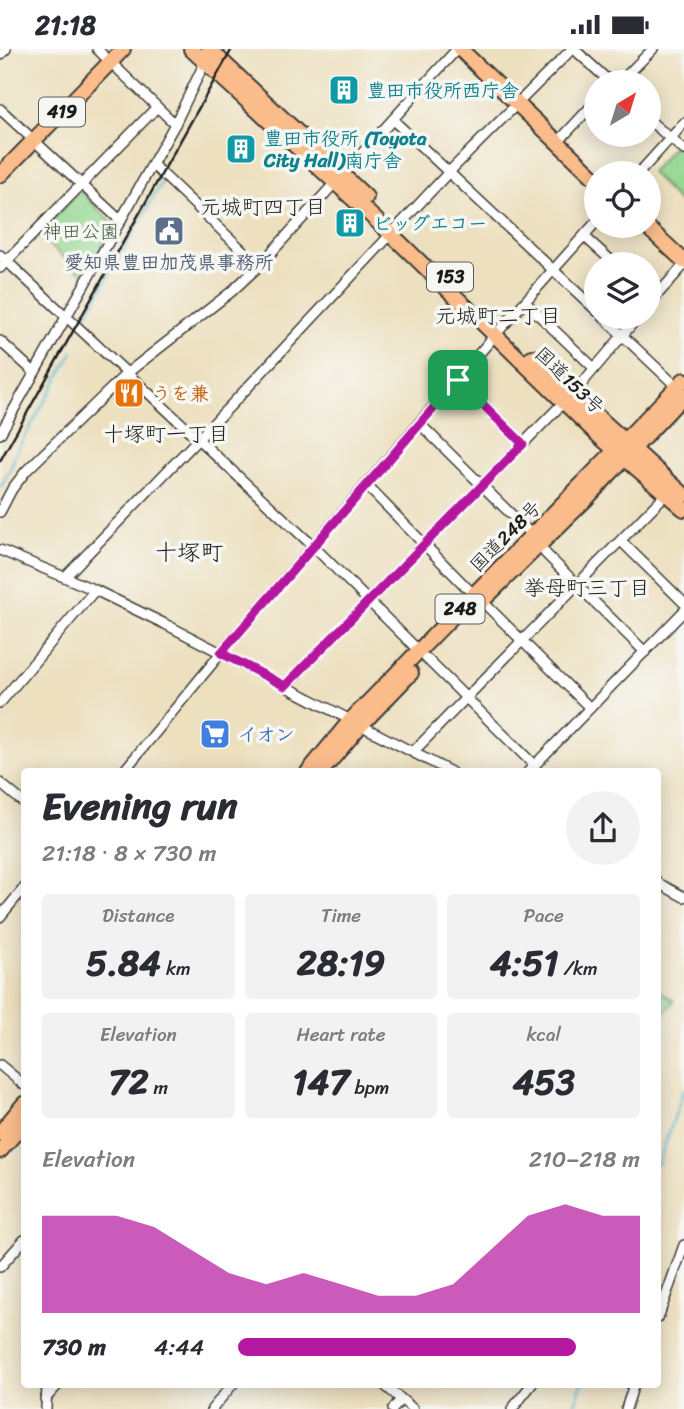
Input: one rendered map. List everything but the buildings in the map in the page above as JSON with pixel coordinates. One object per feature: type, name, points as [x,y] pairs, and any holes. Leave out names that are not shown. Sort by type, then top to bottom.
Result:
[{"type":"highway","name":"419","points":[[0,176],[123,49]]},
{"type":"highway","name":"国道153号","points":[[191,49],[210,53],[569,398],[625,450],[677,488],[684,509]]},
{"type":"highway","points":[[458,49],[584,167]]},
{"type":"highway","points":[[658,238],[684,263]]},
{"type":"highway","points":[[625,450],[682,387]]},
{"type":"highway","name":"国道248号","points":[[312,768],[625,450]]},
{"type":"highway","name":"国道248号","points":[[324,768],[355,724]]},
{"type":"highway","points":[[0,1133],[21,1108]]},
{"type":"highway","points":[[0,1151],[21,1126]]},
{"type":"street","points":[[0,55],[6,49]]},
{"type":"street","points":[[97,49],[176,124]]},
{"type":"street","points":[[0,512],[12,489],[26,471],[127,374],[231,292],[259,266],[458,49]]},
{"type":"street","points":[[65,577],[516,102],[573,49],[597,70]]},
{"type":"street","points":[[632,70],[653,49]]},
{"type":"street","points":[[0,432],[176,124],[210,53]]},
{"type":"street","points":[[157,107],[2,261],[313,546],[466,697],[530,768]]},
{"type":"street","points":[[0,109],[121,221]]},
{"type":"street","points":[[558,142],[584,114]]},
{"type":"street","points":[[393,120],[584,299]]},
{"type":"street","points":[[650,161],[684,123]]},
{"type":"street","points":[[662,132],[684,150]]},
{"type":"street","points":[[153,165],[259,266]]},
{"type":"street","points":[[126,768],[313,546],[499,330],[584,236]]},
{"type":"street","points":[[586,238],[602,252]]},
{"type":"street","points":[[661,289],[684,263]]},
{"type":"street","points":[[525,302],[594,368]]},
{"type":"street","points":[[616,329],[682,387]]},
{"type":"street","points":[[285,686],[569,398],[627,329]]},
{"type":"street","points":[[0,341],[34,372]]},
{"type":"street","points":[[458,380],[523,444]]},
{"type":"street","points":[[419,423],[645,652]]},
{"type":"street","points":[[366,485],[590,708]]},
{"type":"street","points":[[413,752],[621,541],[677,488]]},
{"type":"street","points":[[621,541],[684,603]]},
{"type":"street","points":[[0,550],[95,590],[443,768]]},
{"type":"street","points":[[0,703],[95,590]]},
{"type":"street","points":[[532,768],[684,611]]},
{"type":"street","points":[[0,783],[21,800]]},
{"type":"street","points":[[661,885],[684,897]]},
{"type":"street","points":[[0,917],[21,892]]},
{"type":"street","points":[[0,1065],[21,1082]]},
{"type":"street","points":[[0,1267],[21,1243]]},
{"type":"street","points":[[661,1310],[684,1245]]},
{"type":"street","points":[[46,1404],[56,1388]]},
{"type":"street","points":[[212,1409],[230,1388]]},
{"type":"street","points":[[388,1388],[413,1409]]},
{"type":"street","points":[[512,1409],[529,1388]]},
{"type":"street","points":[[626,1409],[633,1388]]},
{"type":"street","points":[[393,1409],[401,1399]]},
{"type":"green space","points":[[675,145],[684,153],[684,196],[677,201],[661,183],[661,161]]},
{"type":"green space","name":"神田公園","points":[[79,192],[114,225],[85,276],[38,235]]},
{"type":"green space","points":[[661,991],[674,1001],[661,1018]]},
{"type":"waterway","points":[[86,316],[162,182]]},
{"type":"waterway","points":[[0,488],[16,452],[73,352]]},
{"type":"waterway","points":[[661,1155],[684,1089]]},
{"type":"waterway","points":[[573,1409],[581,1388]]},
{"type":"railway","points":[[0,461],[232,49]]},
{"type":"place","name":"豊田市役所西庁舎","points":[[344,90]]},
{"type":"place","name":"豊田市役所 (Toyota City Hall)南庁舎","points":[[241,149]]},
{"type":"place","name":"ビッグエコー","points":[[350,223]]},
{"type":"place","name":"愛知県豊田加茂県事務所","points":[[169,231]]},
{"type":"place","name":"うを兼","points":[[129,393]]},
{"type":"place","name":"イオン","points":[[215,734]]},
{"type":"district","name":"元城町四丁目","points":[[263,207]]},
{"type":"district","name":"元城町二丁目","points":[[498,316]]},
{"type":"district","name":"十塚町一丁目","points":[[166,434]]},
{"type":"district","name":"十塚町","points":[[189,552]]},
{"type":"district","name":"挙母町三丁目","points":[[587,588]]},
{"type":"route","points":[[458,380],[523,444],[285,686],[221,653],[419,423],[458,380]]}]
